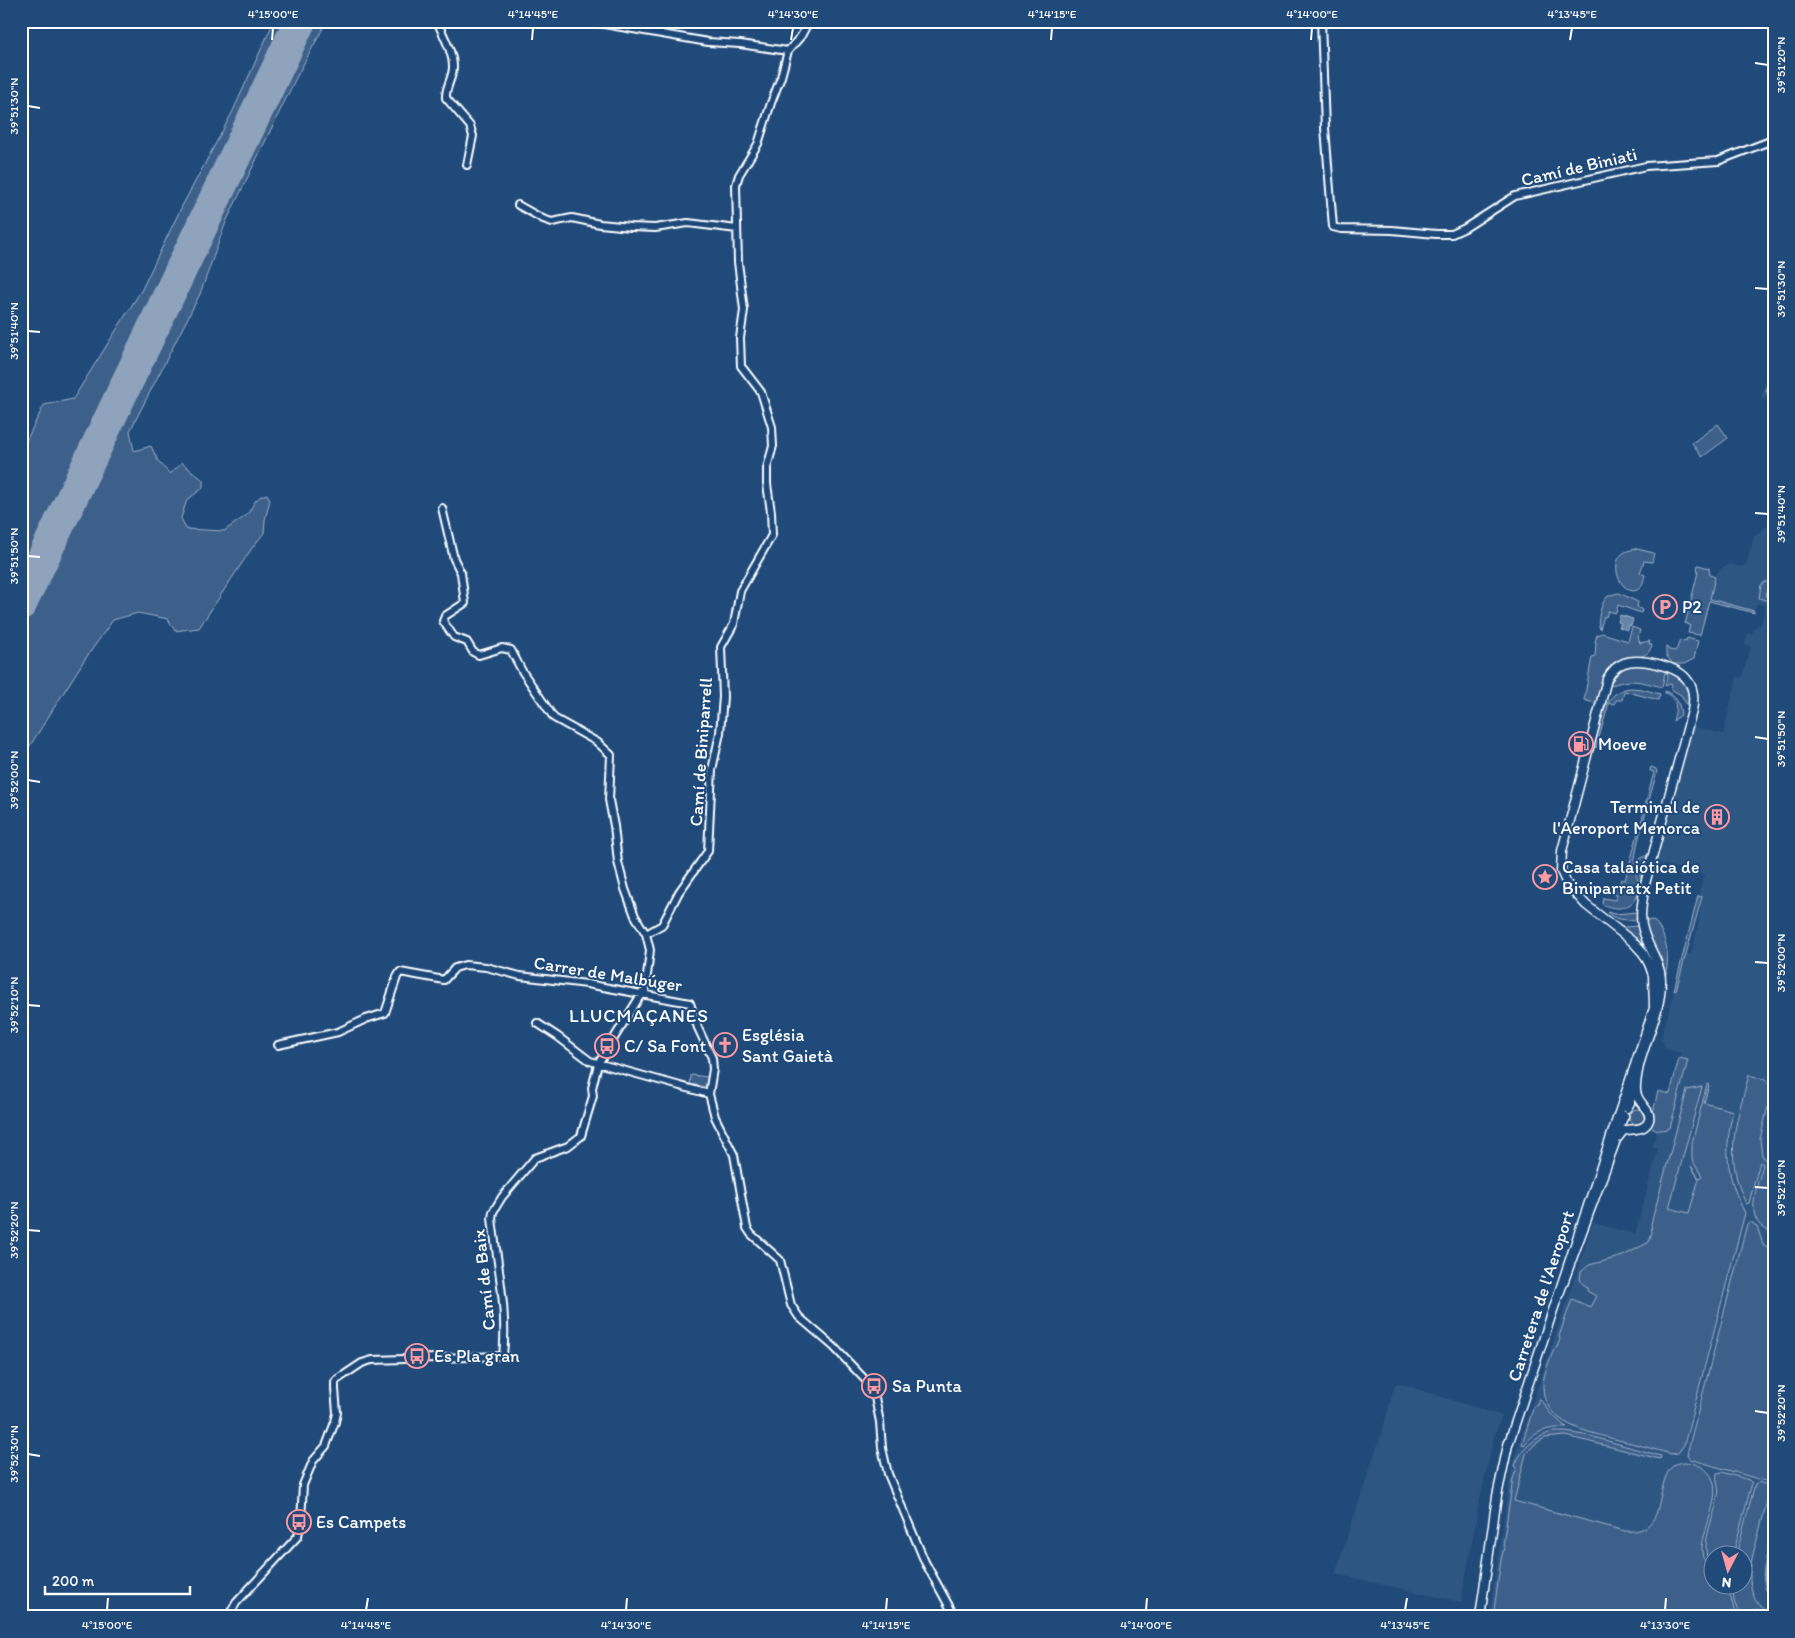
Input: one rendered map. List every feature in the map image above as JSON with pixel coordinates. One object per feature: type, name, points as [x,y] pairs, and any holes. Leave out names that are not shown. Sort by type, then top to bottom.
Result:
[{"type":"main road","name":"Carretera de l'Aeroport","points":[[1480,1617],[1504,1460],[1595,1181],[1653,1012],[1655,990],[1652,972],[1643,953],[1633,942],[1586,905],[1570,888],[1563,876],[1561,856],[1608,679],[1613,670],[1626,662],[1640,661],[1661,665],[1680,673],[1688,679],[1694,698],[1645,884],[1642,904],[1641,920],[1644,934],[1657,962],[1661,979],[1659,1003],[1640,1066],[1636,1087],[1638,1100],[1644,1106]]},
{"type":"main road","points":[[1635,1129],[1626,1124],[1626,1112],[1636,1063]]},
{"type":"main road","points":[[1559,1294],[1616,1140],[1623,1131],[1643,1128],[1648,1122],[1649,1114],[1644,1106],[1635,1104],[1626,1112],[1595,1181]]},
{"type":"street","points":[[437,21],[453,62],[453,71],[446,92],[446,98],[470,126],[472,132],[467,164]]},
{"type":"street","points":[[587,21],[708,42],[740,44],[788,51]]},
{"type":"street","name":"Camí de Biniparrell","points":[[646,934],[662,925],[678,892],[708,851],[712,770],[720,733],[722,706],[721,647],[734,624],[740,591],[769,542],[773,529],[767,484],[767,468],[773,446],[772,427],[763,397],[740,366],[740,338],[744,310],[738,262],[736,191],[737,180],[758,144],[788,51],[801,36],[809,21]]},
{"type":"street","name":"Camí de Biniati","points":[[1321,21],[1329,189],[1333,227],[1341,229],[1452,234],[1515,196],[1646,166],[1718,161],[1774,138]]},
{"type":"street","points":[[518,205],[552,222],[572,218],[600,224],[655,228],[688,223],[737,229]]},
{"type":"street","points":[[442,508],[454,559],[461,574],[465,603],[445,616],[443,621],[454,637],[467,642],[473,652],[479,655],[502,648],[511,650],[522,671],[554,718],[597,742],[611,755],[609,800],[618,862],[625,889],[635,916],[646,934],[650,950],[644,993],[598,1064]]},
{"type":"street","name":"Carrer de Malbúger","points":[[278,1045],[338,1032],[366,1019],[386,1014],[396,976],[400,972],[444,980],[455,968],[464,965],[486,967],[520,976],[644,993],[690,1003],[698,1028],[711,1057],[713,1069],[709,1094]]},
{"type":"street","points":[[537,1023],[558,1036],[590,1061],[709,1094],[715,1117],[734,1155],[747,1228],[780,1260],[791,1305],[795,1312],[834,1347],[872,1388],[880,1422],[882,1448],[888,1474],[925,1562],[955,1617]]},
{"type":"street","name":"Camí de Baix","points":[[228,1617],[236,1603],[298,1536],[302,1521],[302,1484],[313,1461],[326,1446],[336,1422],[335,1382],[338,1379],[362,1363],[372,1360],[503,1356],[506,1334],[492,1215],[502,1197],[535,1158],[563,1149],[578,1140],[584,1130],[593,1096],[592,1088],[598,1064]]},
{"type":"shaded area","points":[[274,21],[290,21],[21,586],[21,451],[44,405],[73,399],[142,289],[182,206],[232,113]]},
{"type":"shaded area","points":[[309,21],[327,21],[296,78],[226,222],[200,294],[130,431],[134,451],[151,446],[158,461],[170,474],[182,463],[203,480],[203,488],[187,500],[181,518],[186,529],[224,531],[247,515],[256,500],[267,494],[270,500],[264,533],[199,628],[175,631],[168,619],[138,613],[113,620],[83,662],[21,760],[21,625]]},
{"type":"shaded area","points":[[1774,352],[1774,400],[1766,401],[1765,397],[1761,398]]},
{"type":"shaded area","points":[[1774,361],[1774,393],[1769,394],[1766,389]]},
{"type":"shaded area","points":[[1718,424],[1728,438],[1702,457],[1692,443]]},
{"type":"shaded area","points":[[1774,512],[1774,1617],[1489,1617],[1512,1464],[1593,1223],[1635,1234],[1658,1149],[1652,1147],[1670,1094],[1681,1053],[1665,1049],[1664,1042],[1660,1041],[1686,953],[1691,955],[1702,897],[1698,896],[1704,875],[1648,860],[1685,724],[1723,734],[1737,677],[1742,678],[1751,646],[1745,645],[1748,633],[1752,634],[1754,627],[1757,627],[1758,624],[1761,625],[1766,606],[1759,603],[1756,605],[1754,612],[1710,600],[1716,574],[1729,564],[1741,567],[1746,565],[1754,537],[1770,524]]},
{"type":"shaded area","points":[[1633,548],[1654,553],[1652,562],[1644,561],[1640,573],[1645,575],[1642,586],[1633,591],[1627,588],[1618,577],[1617,563],[1625,552]]},
{"type":"shaded area","points":[[1698,565],[1709,568],[1710,575],[1715,577],[1710,599],[1754,611],[1754,613],[1709,601],[1700,635],[1688,633],[1690,625],[1685,624],[1698,572]]},
{"type":"shaded area","points":[[1769,582],[1765,596],[1774,599],[1774,603],[1759,598],[1761,585]]},
{"type":"shaded area","points":[[1619,593],[1638,602],[1637,607],[1642,610],[1641,613],[1618,605],[1616,613],[1608,611],[1606,617],[1604,616],[1600,629],[1599,617],[1605,600],[1608,596]]},
{"type":"shaded area","points":[[1620,615],[1633,619],[1631,626],[1628,625],[1627,630],[1619,627],[1621,623],[1618,622]]},
{"type":"shaded area","points":[[1632,627],[1640,630],[1638,637],[1640,643],[1650,641],[1649,644],[1652,645],[1649,651],[1640,657],[1621,660],[1609,669],[1603,681],[1597,704],[1584,700],[1592,657],[1595,656],[1597,635],[1602,633],[1628,641]]},
{"type":"shaded area","points":[[1687,638],[1698,641],[1694,659],[1684,664],[1673,664],[1666,655],[1666,646],[1669,650],[1675,651],[1680,640],[1686,642]]},
{"type":"shaded area","points":[[1638,665],[1668,671],[1682,680],[1688,696],[1688,707],[1681,695],[1671,689],[1672,685],[1665,686],[1668,674],[1665,673],[1662,687],[1635,681],[1609,686],[1613,677],[1620,670],[1628,666]]},
{"type":"shaded area","points":[[1631,688],[1660,694],[1658,700],[1624,691],[1622,700],[1616,700],[1614,704],[1609,703],[1596,748],[1594,745],[1604,709],[1614,695],[1622,690]]},
{"type":"shaded area","points":[[1665,691],[1675,698],[1680,707],[1681,715],[1673,721],[1674,701]]},
{"type":"shaded area","points":[[1651,767],[1656,769],[1657,772],[1647,807],[1645,806],[1654,772],[1650,771]]},
{"type":"shaded area","points":[[1644,812],[1646,812],[1635,858],[1639,892],[1632,903],[1625,907],[1616,908],[1602,904],[1603,898],[1615,900],[1617,895],[1613,894],[1615,885],[1619,886],[1621,879],[1625,880]]},
{"type":"shaded area","points":[[1647,855],[1642,874],[1641,885],[1638,860]]},
{"type":"shaded area","points":[[1698,896],[1702,897],[1676,990],[1674,990]]},
{"type":"shaded area","points":[[1607,912],[1615,914],[1637,912],[1639,919],[1621,919],[1613,917]]},
{"type":"shaded area","points":[[1651,920],[1658,926],[1666,944],[1667,964],[1664,985],[1644,922]]},
{"type":"shaded area","points":[[1614,923],[1624,927],[1639,926],[1653,960],[1651,961]]},
{"type":"shaded area","points":[[1679,1058],[1688,1060],[1670,1128],[1656,1129],[1650,1125],[1658,1091],[1670,1094]]},
{"type":"shaded area","points":[[691,1075],[708,1077],[706,1087],[690,1084]]},
{"type":"shaded area","points":[[1749,1075],[1763,1079],[1771,1087],[1771,1095],[1760,1139],[1762,1155],[1774,1173],[1774,1249],[1769,1231],[1761,1226],[1756,1219],[1754,1211],[1754,1201],[1763,1164],[1760,1162],[1749,1203],[1746,1204],[1735,1170],[1733,1154],[1736,1124]]},
{"type":"shaded area","points":[[1707,1084],[1709,1085],[1704,1103],[1733,1111],[1728,1139],[1728,1163],[1734,1187],[1745,1213],[1684,1445],[1678,1453],[1671,1454],[1594,1434],[1570,1425],[1551,1410],[1545,1399],[1543,1381],[1554,1349],[1557,1347],[1560,1339],[1559,1336],[1572,1299],[1590,1307],[1596,1296],[1587,1291],[1588,1288],[1582,1283],[1580,1279],[1581,1272],[1589,1265],[1623,1256],[1649,1242],[1652,1232],[1651,1224],[1687,1090],[1702,1087],[1669,1208],[1689,1213],[1699,1179],[1691,1166],[1699,1178],[1702,1176],[1692,1160],[1692,1143]]},
{"type":"shaded area","points":[[1634,1109],[1640,1109],[1645,1114],[1643,1123],[1634,1125],[1629,1120],[1629,1114]]},
{"type":"shaded area","points":[[1749,1222],[1757,1227],[1763,1244],[1770,1249],[1774,1256],[1774,1476],[1772,1483],[1690,1459],[1687,1454]]},
{"type":"shaded area","points":[[1398,1383],[1502,1416],[1495,1433],[1479,1503],[1461,1602],[1335,1574],[1382,1432],[1395,1385]]},
{"type":"shaded area","points":[[1539,1398],[1550,1413],[1567,1428],[1554,1428],[1543,1431],[1533,1436],[1524,1445],[1522,1444],[1534,1406],[1537,1405]]},
{"type":"shaded area","points":[[1566,1432],[1590,1436],[1661,1456],[1660,1459],[1566,1436],[1545,1438],[1535,1444],[1526,1454],[1514,1501],[1625,1531],[1636,1531],[1647,1526],[1652,1521],[1656,1514],[1666,1477],[1670,1469],[1676,1464],[1685,1462],[1697,1465],[1711,1475],[1715,1495],[1702,1546],[1702,1596],[1730,1596],[1736,1617],[1493,1617],[1513,1479],[1517,1468],[1515,1466],[1521,1454],[1530,1444],[1547,1434]]},
{"type":"shaded area","points":[[1722,1472],[1749,1480],[1752,1483],[1735,1546],[1706,1546],[1718,1496],[1717,1473]]},
{"type":"shaded area","points":[[1758,1482],[1771,1486],[1752,1559],[1752,1546],[1738,1546],[1755,1484]]},
{"type":"shaded area","points":[[1752,1589],[1755,1599],[1772,1617],[1757,1617],[1759,1610],[1756,1609],[1754,1617],[1740,1617],[1733,1596],[1752,1596]]},
{"type":"taxiway","points":[[1774,1549],[1769,1577],[1774,1593]]},
{"type":"runway","points":[[21,604],[300,21]]},
{"type":"place","name":"P2","points":[[1665,607]]},
{"type":"place","name":"Moeve","points":[[1581,744]]},
{"type":"place","name":"Terminal de l'Aeroport Menorca","points":[[1717,817]]},
{"type":"place","name":"Casa talaiótica de Biniparratx Petit","points":[[1545,877]]},
{"type":"place","name":"Església Sant Gaietà","points":[[725,1045]]},
{"type":"place","name":"C/ Sa Font","points":[[607,1046]]},
{"type":"place","name":"Es Pla gran","points":[[417,1356]]},
{"type":"place","name":"Sa Punta","points":[[874,1386]]},
{"type":"place","name":"Es Campets","points":[[299,1522]]},
{"type":"district","name":"LLUCMAÇANES","points":[[639,1015]]}]
